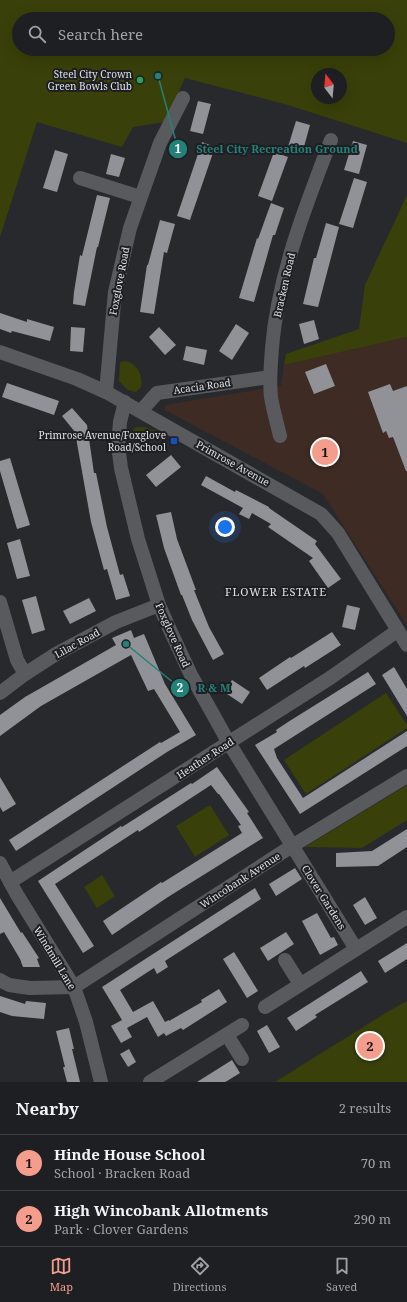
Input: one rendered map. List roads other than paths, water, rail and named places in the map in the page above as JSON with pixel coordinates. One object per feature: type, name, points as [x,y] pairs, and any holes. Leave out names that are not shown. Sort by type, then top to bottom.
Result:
[{"type":"street","name":"Foxglove Road","points":[[106,392],[115,292],[130,228],[160,143],[183,98]]},
{"type":"street","name":"Bracken Road","points":[[280,436],[271,397],[270,377],[273,338],[279,297],[302,218],[331,140]]},
{"type":"street","points":[[80,178],[140,197]]},
{"type":"street","name":"Primrose Avenue","points":[[0,352],[77,379],[106,392],[321,514],[338,534],[407,646]]},
{"type":"street","name":"Acacia Road","points":[[141,411],[157,393],[270,377]]},
{"type":"street","name":"Foxglove Road","points":[[125,402],[120,422],[118,445],[120,468],[138,539],[159,605],[191,675],[229,742],[292,846]]},
{"type":"street","points":[[0,602],[17,660],[24,674]]},
{"type":"street","name":"Lilac Road","points":[[0,693],[24,674],[56,654],[116,622],[159,605]]},
{"type":"street","name":"Heather Road","points":[[10,882],[330,678],[397,631]]},
{"type":"street","name":"Wincobank Avenue","points":[[74,987],[292,846],[407,776]]},
{"type":"street","name":"Clover Gardens","points":[[292,846],[356,949]]},
{"type":"street","name":"Windmill Lane","points":[[0,863],[74,987],[86,1022],[101,1082]]},
{"type":"street","points":[[265,1007],[407,917]]},
{"type":"street","points":[[285,960],[300,984]]},
{"type":"street","points":[[0,980],[9,985],[30,988],[74,987]]},
{"type":"street","points":[[150,1082],[242,1025]]},
{"type":"street","points":[[227,1034],[242,1059]]},
{"type":"place","name":"Steel City Recreation Ground","points":[[158,76]]},
{"type":"place","name":"Steel City Crown Green Bowls Club","points":[[140,80]]},
{"type":"place","name":"Primrose Avenue/Foxglove Road/School","points":[[174,441]]},
{"type":"place","name":"Hinde House School","points":[[325,452]]},
{"type":"place","name":"R & M","points":[[126,644]]},
{"type":"place","name":"High Wincobank Allotments","points":[[370,1046]]},
{"type":"district","name":"FLOWER ESTATE","points":[[276,591]]}]
